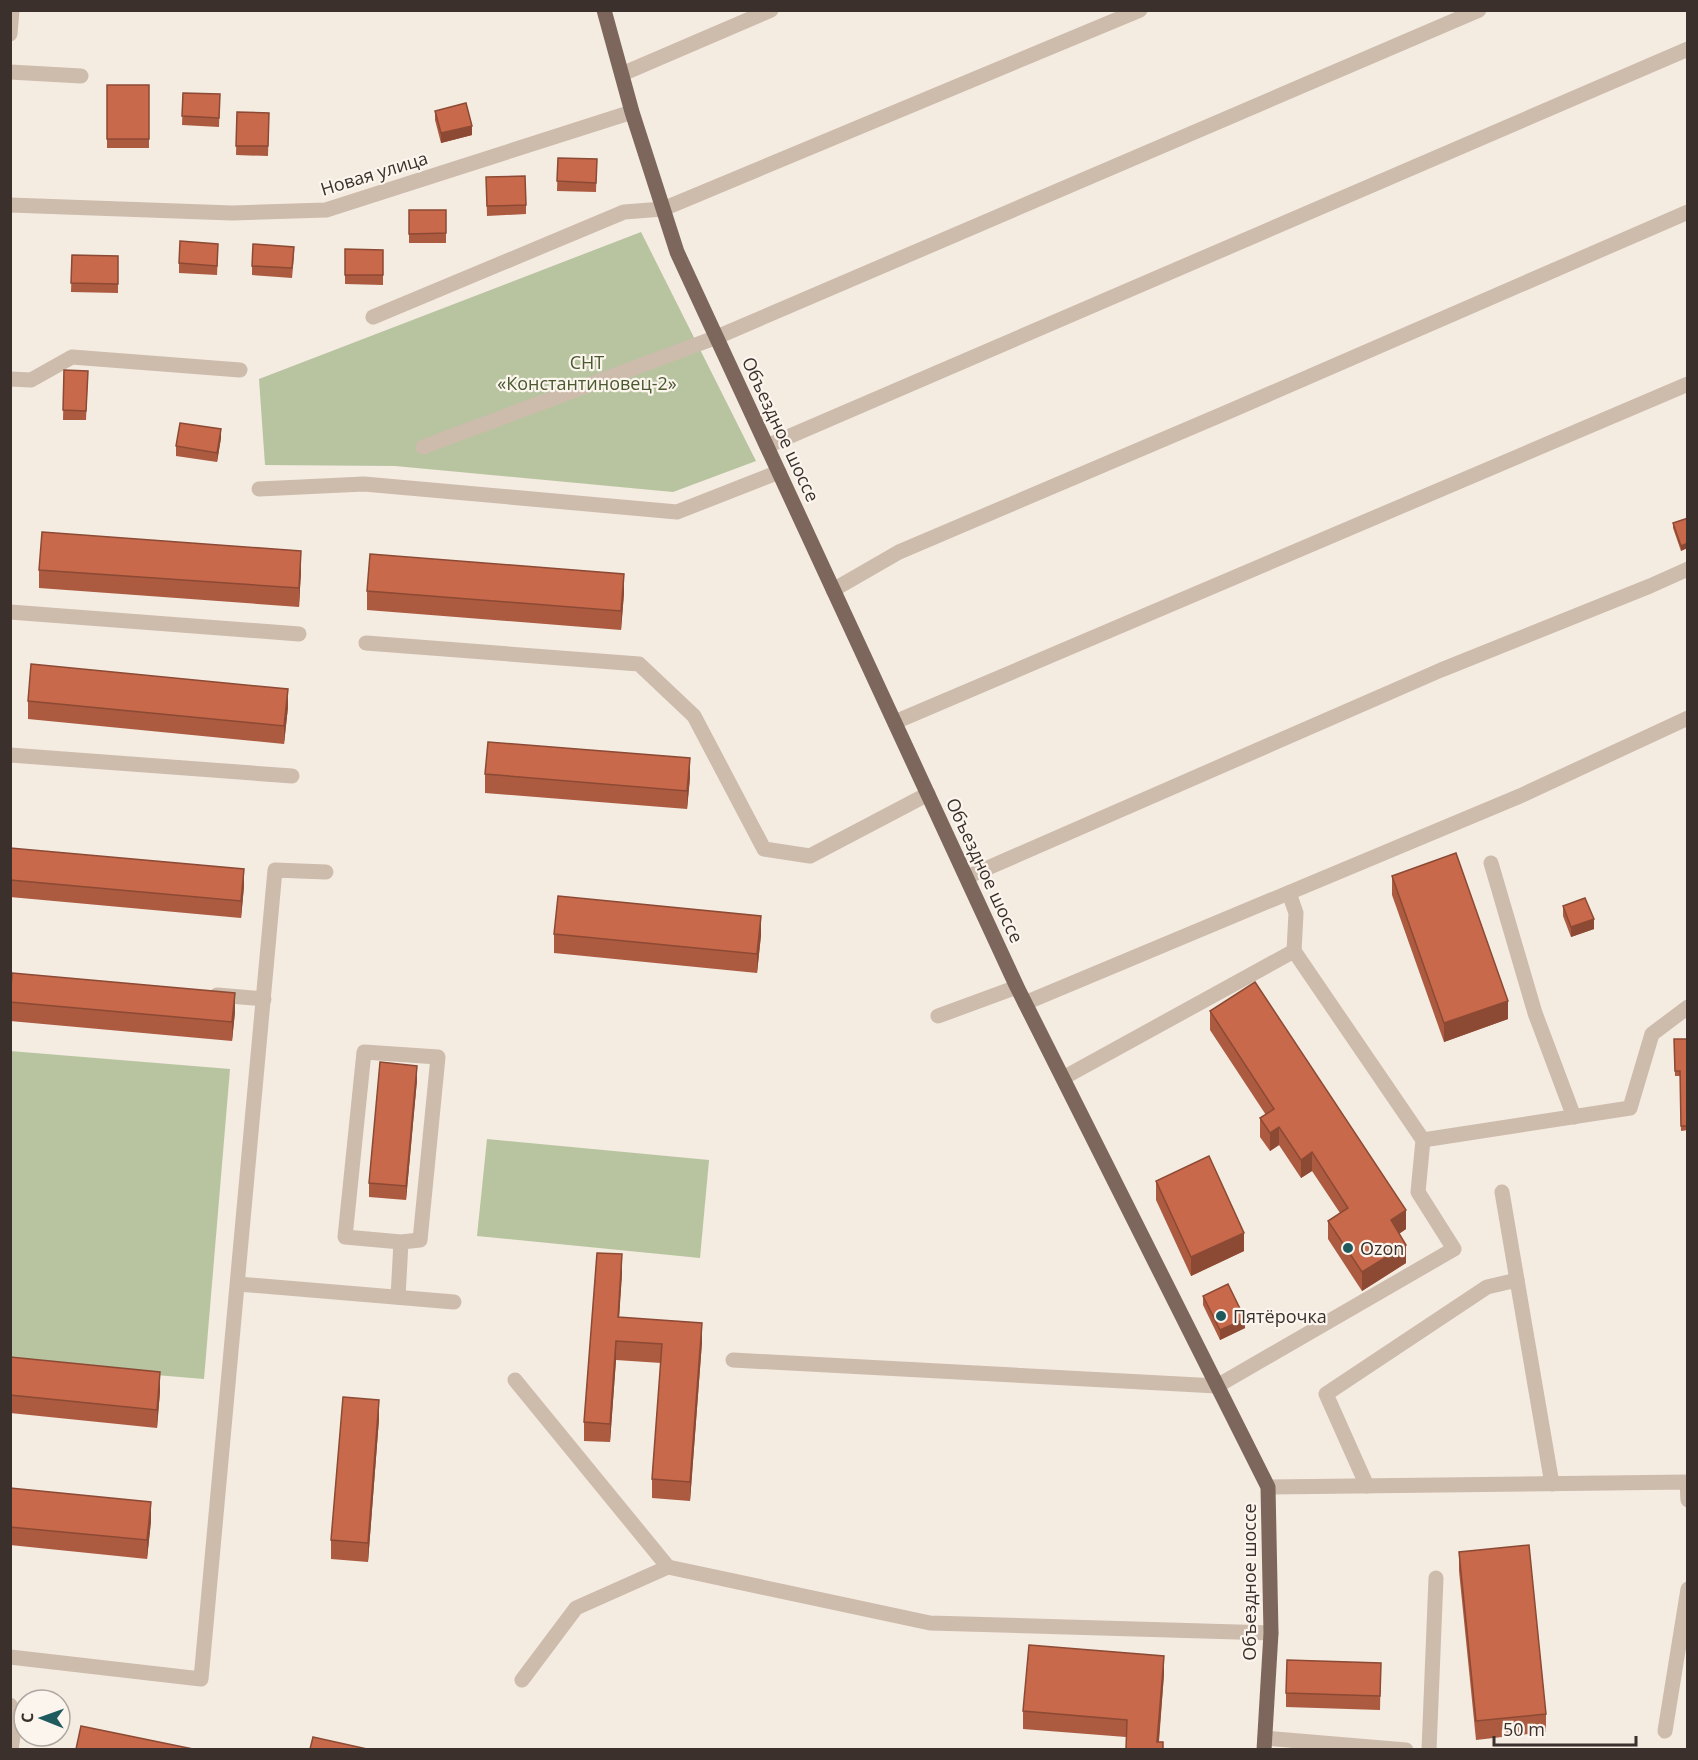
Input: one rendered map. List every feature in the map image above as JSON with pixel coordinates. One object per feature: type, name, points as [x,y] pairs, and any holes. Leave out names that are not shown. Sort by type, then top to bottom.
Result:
[{"type":"main road","name":"Объездное шоссе","points":[[604,10],[632,112],[677,252],[1017,987],[1268,1487],[1271,1633],[1265,1744]]},
{"type":"street","points":[[10,34],[12,10]]},
{"type":"street","points":[[622,74],[771,10]]},
{"type":"street","points":[[373,317],[624,212],[663,209],[1140,10]]},
{"type":"street","points":[[423,447],[717,337],[1479,10]]},
{"type":"street","points":[[767,446],[1688,49]]},
{"type":"street","points":[[10,72],[81,76]]},
{"type":"street","name":"Новая улица","points":[[10,205],[232,213],[326,210],[632,112]]},
{"type":"street","points":[[834,590],[899,552],[1688,212]]},
{"type":"street","points":[[10,379],[31,380],[72,357],[240,370]]},
{"type":"street","points":[[895,722],[1688,384]]},
{"type":"street","points":[[259,489],[364,484],[677,512],[779,472]]},
{"type":"street","points":[[967,877],[1441,670],[1639,591],[1688,569]]},
{"type":"street","points":[[10,612],[299,634]]},
{"type":"street","points":[[366,643],[639,663],[694,716],[764,849],[810,855],[928,794]]},
{"type":"street","points":[[1025,1003],[1520,796],[1688,718]]},
{"type":"street","points":[[10,754],[292,776]]},
{"type":"street","points":[[1491,863],[1535,1013],[1574,1117]]},
{"type":"street","points":[[10,1657],[201,1679],[275,870],[326,872]]},
{"type":"street","points":[[733,1360],[1217,1386],[1454,1249],[1418,1192],[1423,1140],[1294,951],[1296,913],[1289,893]]},
{"type":"street","points":[[1063,1078],[1294,951]]},
{"type":"street","points":[[938,1016],[1017,987]]},
{"type":"street","points":[[206,994],[264,999]]},
{"type":"street","points":[[1423,1140],[1630,1108],[1652,1034],[1688,1007]]},
{"type":"street","points":[[364,1052],[438,1057],[420,1239],[400,1242],[345,1237],[364,1052]]},
{"type":"street","points":[[1502,1192],[1552,1484]]},
{"type":"street","points":[[398,1297],[400,1242]]},
{"type":"street","points":[[1367,1486],[1326,1394],[1487,1287],[1517,1280]]},
{"type":"street","points":[[238,1284],[454,1302]]},
{"type":"street","points":[[515,1380],[668,1567]]},
{"type":"street","points":[[1268,1487],[1687,1482],[1688,1500]]},
{"type":"street","points":[[522,1680],[576,1608],[668,1567],[930,1623],[1271,1633]]},
{"type":"street","points":[[1429,1749],[1436,1578]]},
{"type":"street","points":[[1665,1731],[1688,1589]]},
{"type":"street","points":[[10,1705],[13,1736],[11,1749]]},
{"type":"street","points":[[1265,1744],[1406,1749]]},
{"type":"green space","name":"СНТ «Константиновец-2»","points":[[641,232],[756,461],[673,492],[395,466],[265,465],[259,379]]},
{"type":"green space","points":[[10,1051],[230,1069],[204,1379],[11,1363]]},
{"type":"green space","points":[[487,1139],[709,1160],[700,1258],[477,1236]]},
{"type":"building","points":[[107,85],[149,85],[149,139],[107,139]]},
{"type":"building","points":[[183,93],[220,94],[219,118],[182,116]]},
{"type":"building","points":[[466,103],[472,126],[441,133],[435,111]]},
{"type":"building","points":[[237,112],[269,113],[268,146],[236,146]]},
{"type":"building","points":[[558,158],[597,159],[596,183],[557,181]]},
{"type":"building","points":[[525,176],[526,205],[487,206],[486,177]]},
{"type":"building","points":[[409,210],[446,210],[446,233],[409,234]]},
{"type":"building","points":[[180,241],[218,244],[217,266],[179,263]]},
{"type":"building","points":[[253,244],[294,247],[292,268],[252,266]]},
{"type":"building","points":[[345,249],[383,250],[383,275],[345,275]]},
{"type":"building","points":[[72,255],[118,256],[118,284],[71,283]]},
{"type":"building","points":[[64,370],[88,371],[86,411],[63,410]]},
{"type":"building","points":[[180,423],[221,429],[217,453],[176,446]]},
{"type":"building","points":[[1688,518],[1688,543],[1681,546],[1673,523]]},
{"type":"building","points":[[42,532],[301,551],[299,588],[39,570]]},
{"type":"building","points":[[370,554],[624,574],[621,611],[367,591]]},
{"type":"building","points":[[31,664],[288,689],[284,726],[28,701]]},
{"type":"building","points":[[488,742],[690,758],[687,791],[485,774]]},
{"type":"building","points":[[10,848],[244,869],[241,901],[10,880]]},
{"type":"building","points":[[1456,853],[1508,1001],[1444,1023],[1392,876]]},
{"type":"building","points":[[558,896],[761,916],[757,954],[554,934]]},
{"type":"building","points":[[1585,898],[1594,919],[1571,927],[1563,906]]},
{"type":"building","points":[[12,973],[235,993],[232,1022],[10,1002]]},
{"type":"building","points":[[1255,982],[1406,1210],[1391,1220],[1406,1245],[1362,1272],[1328,1221],[1348,1208],[1312,1152],[1301,1160],[1279,1127],[1270,1133],[1260,1118],[1274,1109],[1210,1011]]},
{"type":"building","points":[[1674,1039],[1688,1039],[1688,1126],[1681,1126],[1680,1071],[1675,1071]]},
{"type":"building","points":[[380,1062],[417,1066],[406,1186],[369,1183]]},
{"type":"building","points":[[1209,1156],[1244,1233],[1191,1257],[1156,1181]]},
{"type":"building","points":[[597,1253],[622,1254],[618,1317],[702,1323],[690,1482],[652,1479],[662,1344],[616,1341],[610,1424],[584,1422]]},
{"type":"building","points":[[1228,1284],[1245,1319],[1220,1330],[1203,1296]]},
{"type":"building","points":[[10,1357],[160,1372],[157,1410],[10,1395]]},
{"type":"building","points":[[343,1397],[379,1400],[368,1543],[331,1540]]},
{"type":"building","points":[[10,1488],[151,1502],[147,1540],[10,1527]]},
{"type":"building","points":[[1529,1545],[1546,1714],[1476,1721],[1459,1552]]},
{"type":"building","points":[[1029,1645],[1164,1656],[1157,1742],[1163,1742],[1163,1749],[1126,1749],[1127,1720],[1023,1711]]},
{"type":"building","points":[[1287,1660],[1381,1663],[1380,1696],[1286,1693]]},
{"type":"building","points":[[81,1726],[193,1749],[76,1749]]},
{"type":"building","points":[[313,1737],[367,1749],[310,1749]]},
{"type":"place","name":"Ozon","points":[[1348,1248]]},
{"type":"place","name":"Пятёрочка","points":[[1221,1316]]}]
